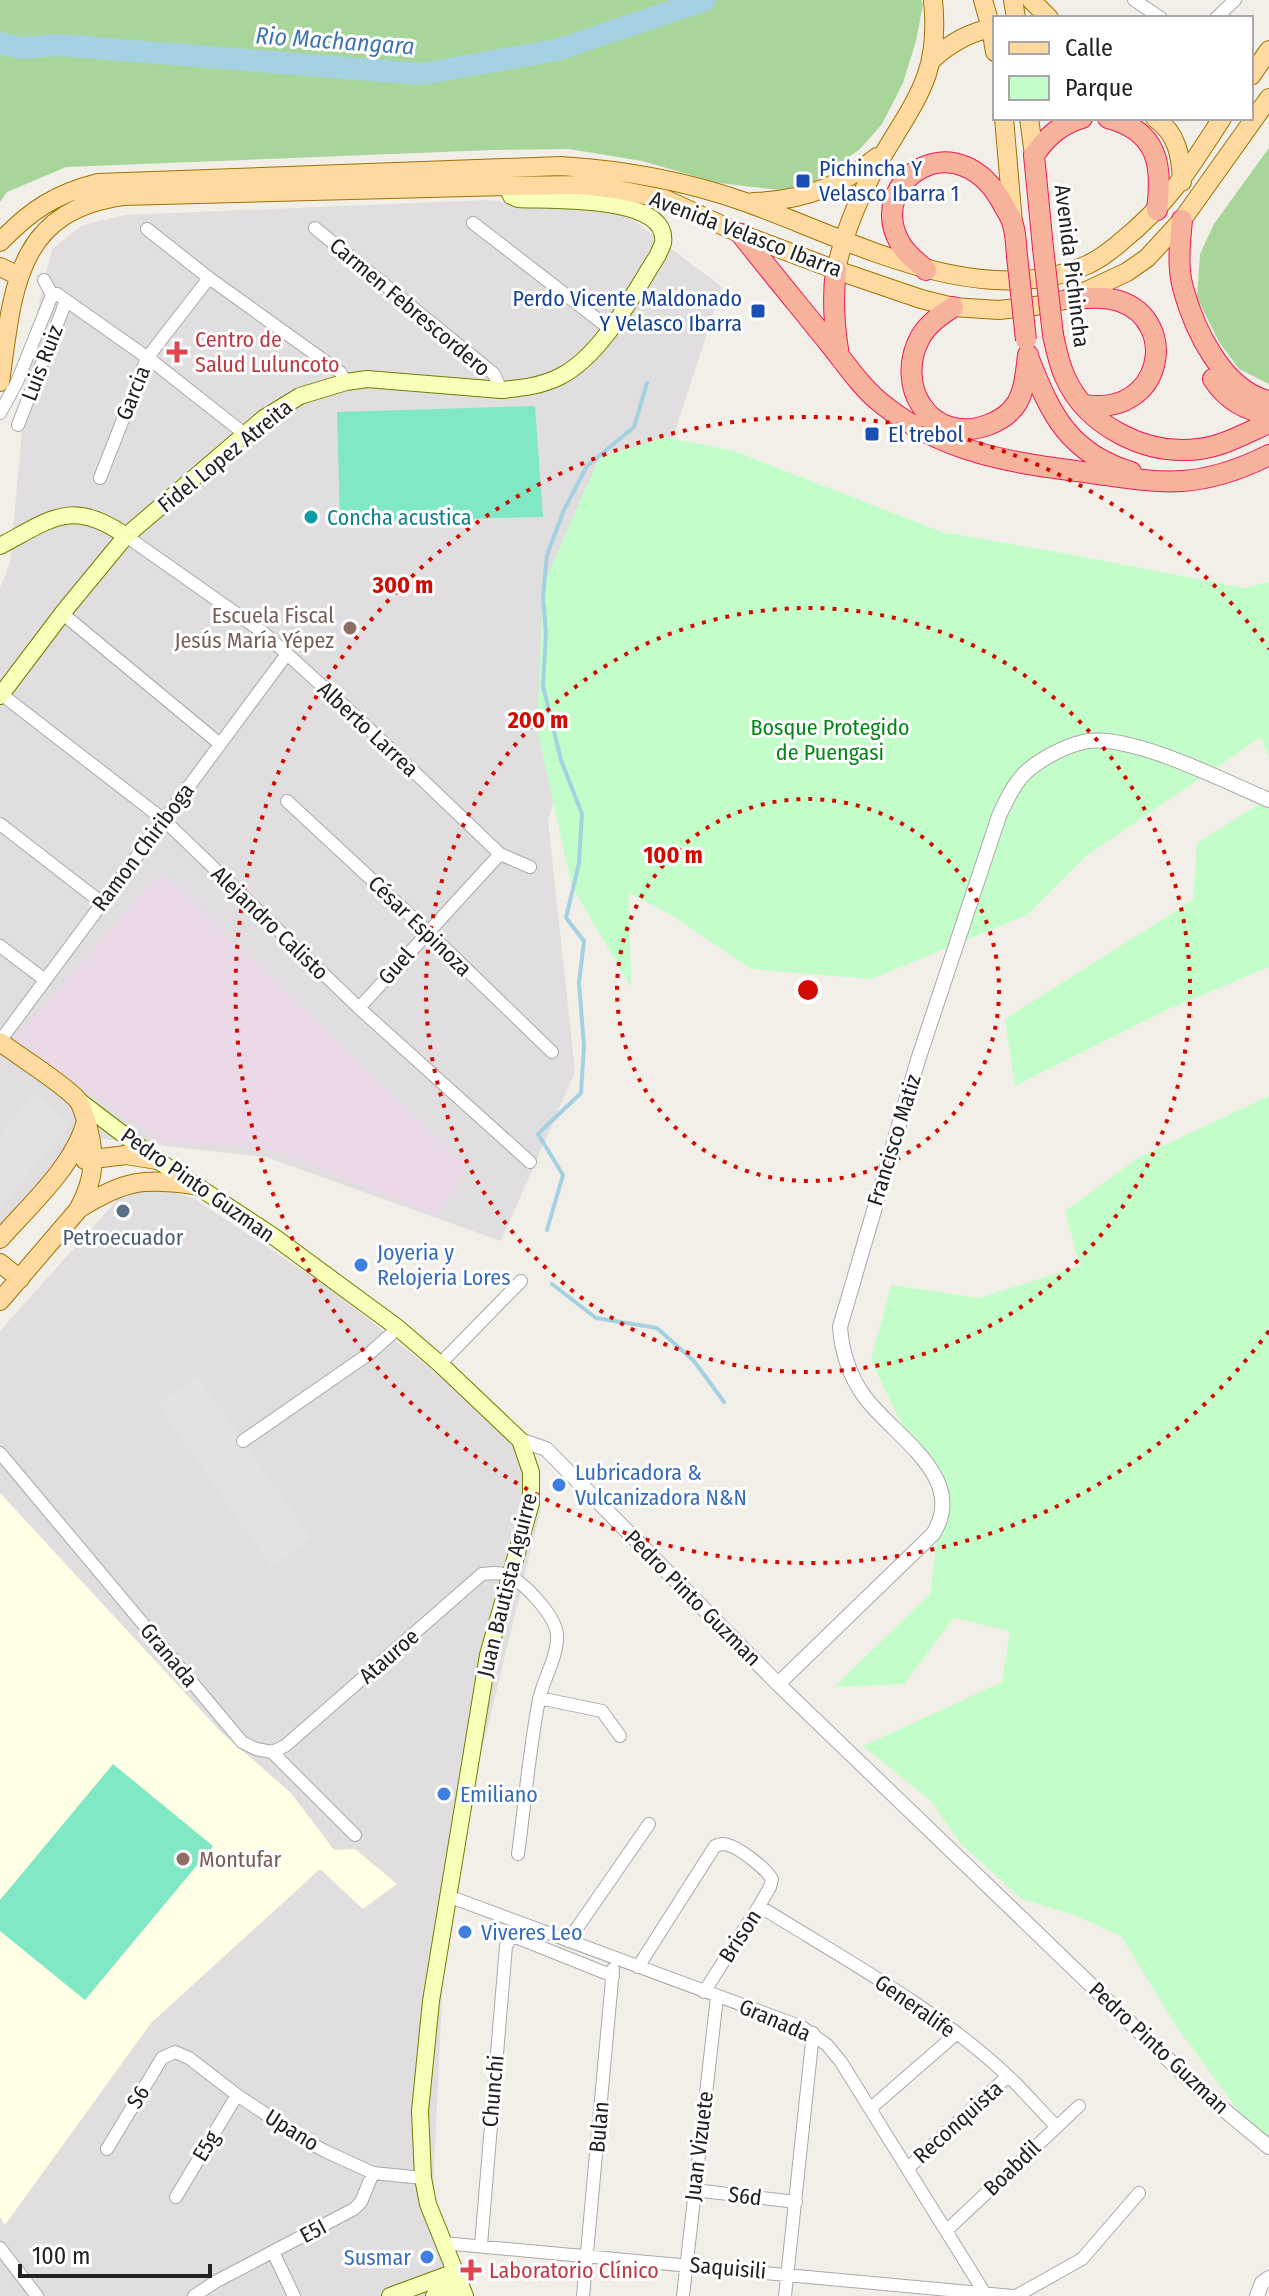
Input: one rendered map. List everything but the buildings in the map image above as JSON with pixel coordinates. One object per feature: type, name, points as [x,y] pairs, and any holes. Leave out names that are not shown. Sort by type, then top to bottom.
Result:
[{"type":"highway","points":[[1034,155],[1055,130],[1075,120]]},
{"type":"highway","points":[[1114,120],[1130,126],[1149,145],[1160,171],[1157,210]]},
{"type":"highway","name":"Avenida Pichincha","points":[[1034,155],[1053,335],[1065,376],[1076,395],[1108,428],[1152,447],[1187,450],[1223,444],[1269,423]]},
{"type":"highway","points":[[926,270],[900,242],[893,226],[897,193],[914,172],[927,165],[940,162],[967,166],[991,185],[1014,225],[1027,347],[1026,377],[1017,402],[1000,420],[984,427],[966,429],[931,418],[919,404],[911,383],[914,352],[922,335],[933,321],[953,307]]},
{"type":"highway","points":[[1182,220],[1179,266],[1197,350],[1216,384],[1238,404],[1269,414]]},
{"type":"highway","points":[[741,234],[878,402],[936,439],[1007,460],[1162,481],[1225,474],[1269,455]]},
{"type":"highway","points":[[836,270],[833,320],[839,356]]},
{"type":"highway","points":[[1182,287],[1197,326],[1221,368],[1234,384],[1269,401]]},
{"type":"highway","points":[[1069,299],[1106,298],[1122,302],[1148,323],[1154,338],[1156,355],[1153,371],[1145,386],[1118,405],[1102,408],[1085,405]]},
{"type":"highway","points":[[1027,347],[1047,404],[1075,441],[1099,458],[1162,481]]},
{"type":"main road","points":[[836,270],[842,241],[865,188],[916,101],[933,59],[933,0]]},
{"type":"main road","points":[[933,59],[960,39],[993,27],[983,0]]},
{"type":"main road","points":[[1031,0],[1047,16]]},
{"type":"main road","points":[[1253,66],[1268,51]]},
{"type":"main road","points":[[1253,73],[1268,51]]},
{"type":"main road","name":"Avenida Velasco Ibarra","points":[[1,374],[2,349],[19,276],[28,253],[54,222],[101,199],[123,196],[582,185],[665,199],[741,234],[836,270],[953,307],[999,310],[1069,299],[1127,272],[1147,258],[1182,220],[1269,98]]},
{"type":"main road","points":[[1004,120],[1014,225]]},
{"type":"main road","name":"Avenida Pichincha","points":[[1029,120],[1034,155]]},
{"type":"main road","points":[[1157,120],[1175,139],[1180,152],[1182,220]]},
{"type":"main road","name":"Avenida Velasco Ibarra","points":[[0,242],[21,220],[54,198],[87,186],[123,181],[561,166],[607,169],[653,177],[744,202],[926,270],[1001,280],[1063,274],[1091,263],[1157,210],[1182,180],[1221,120]]},
{"type":"main road","points":[[744,202],[805,196],[861,170],[885,150]]},
{"type":"main road","name":"Fidel Lopez Atreita","points":[[1,695],[126,536],[264,418],[300,396],[367,379],[501,390],[521,388],[564,375],[590,353],[610,329],[658,255],[663,241],[659,228],[635,208],[605,203],[518,199],[511,196],[507,186]]},
{"type":"main road","points":[[0,267],[19,276]]},
{"type":"main road","points":[[0,546],[53,518],[67,514],[81,514],[107,523],[126,536]]},
{"type":"main road","name":"Pedro Pinto Guzman","points":[[0,1041],[157,1160],[273,1236],[398,1328],[520,1440]]},
{"type":"main road","points":[[0,1301],[78,1210],[87,1194],[94,1157],[92,1139],[78,1100]]},
{"type":"main road","points":[[0,1239],[63,1167],[77,1145],[86,1121]]},
{"type":"main road","points":[[63,1167],[94,1157],[126,1155],[157,1160]]},
{"type":"main road","points":[[78,1210],[104,1193],[133,1183],[157,1180],[194,1185]]},
{"type":"main road","points":[[0,1263],[20,1279]]},
{"type":"main road","name":"Juan Bautista Aguirre","points":[[460,2285],[428,2204],[423,2178],[420,2111],[431,2001],[488,1655],[531,1503],[533,1487],[520,1440]]},
{"type":"main road","points":[[390,2296],[460,2285]]},
{"type":"street","points":[[1134,0],[1158,16]]},
{"type":"street","points":[[1218,16],[1235,0]]},
{"type":"street","points":[[473,223],[610,329]]},
{"type":"street","name":"Carmen Febrescordero","points":[[315,228],[494,374],[501,390]]},
{"type":"street","points":[[147,229],[209,278],[340,372],[346,382]]},
{"type":"street","name":"Garcia","points":[[100,478],[147,358],[209,278]]},
{"type":"street","points":[[0,413],[17,382],[52,295],[44,280]]},
{"type":"street","name":"Luis Ruiz","points":[[52,295],[57,294],[147,358],[246,435]]},
{"type":"street","name":"Luis Ruiz","points":[[18,425],[66,301]]},
{"type":"street","name":"Alberto Larrea","points":[[126,536],[264,633],[500,854],[530,867]]},
{"type":"street","points":[[63,614],[220,744]]},
{"type":"street","name":"Ramon Chiriboga","points":[[0,1041],[287,654]]},
{"type":"street","name":"Alejandro Calisto","points":[[1,695],[164,820],[359,1008],[530,1162]]},
{"type":"street","name":"Francisco Matiz","points":[[778,1684],[933,1534],[940,1521],[943,1496],[934,1474],[866,1399],[842,1352],[840,1327],[918,1060],[1007,800],[1022,775],[1039,763],[1084,741],[1106,740],[1159,753],[1269,800]]},
{"type":"street","name":"César Espinoza","points":[[287,801],[552,1052]]},
{"type":"street","points":[[0,824],[102,903]]},
{"type":"street","name":"Guel","points":[[359,1008],[500,854]]},
{"type":"street","points":[[0,946],[45,980]]},
{"type":"street","points":[[440,1364],[521,1281]]},
{"type":"street","points":[[243,1441],[370,1353],[398,1328]]},
{"type":"street","name":"Pedro Pinto Guzman","points":[[520,1440],[546,1449],[778,1684],[1199,2089],[1269,2147]]},
{"type":"street","name":"Granada","points":[[0,1453],[242,1742],[272,1752],[355,1835]]},
{"type":"street","name":"Atauroe","points":[[272,1752],[285,1746],[482,1574],[495,1572],[510,1576]]},
{"type":"street","points":[[510,1576],[530,1592],[552,1618],[557,1632],[556,1645],[539,1698],[518,1854]]},
{"type":"street","points":[[539,1698],[602,1711],[620,1736]]},
{"type":"street","points":[[568,1941],[649,1824]]},
{"type":"street","name":"Brison","points":[[638,1967],[715,1846],[732,1846],[772,1879],[759,1906],[704,1992]]},
{"type":"street","name":"Granada","points":[[448,1896],[813,2033],[841,2062],[984,2292]]},
{"type":"street","name":"Generalife","points":[[759,1906],[904,1995],[1008,2076],[1056,2126]]},
{"type":"street","name":"Chunchi","points":[[481,2245],[506,1946],[511,1938],[613,1976]]},
{"type":"street","name":"Bulan","points":[[583,2296],[614,1958]]},
{"type":"street","name":"Juan Vizuete","points":[[683,2296],[717,1997]]},
{"type":"street","points":[[785,2296],[813,2033]]},
{"type":"street","points":[[871,2108],[956,2034]]},
{"type":"street","name":"Upano","points":[[175,2052],[189,2058],[237,2095],[306,2141],[373,2173],[423,2178]]},
{"type":"street","name":"S6","points":[[107,2149],[162,2058],[175,2052]]},
{"type":"street","name":"Reconquista","points":[[908,2168],[1008,2076]]},
{"type":"street","name":"E5g","points":[[176,2197],[237,2095]]},
{"type":"street","name":"Boabdil","points":[[946,2231],[1079,2106]]},
{"type":"street","name":"E5I","points":[[194,2296],[354,2209],[361,2202],[373,2173]]},
{"type":"street","name":"S6d","points":[[694,2190],[796,2202]]},
{"type":"street","points":[[1015,2296],[1082,2259],[1139,2193]]},
{"type":"street","name":"Saquisili","points":[[443,2243],[1015,2296]]},
{"type":"street","points":[[0,2248],[37,2296]]},
{"type":"street","points":[[273,2252],[294,2296]]},
{"type":"street","points":[[1257,2296],[1262,2283],[1269,2278]]},
{"type":"street","points":[[872,2296],[874,2282]]},
{"type":"shaded area","points":[[486,200],[622,212],[722,287],[548,820],[575,1072],[501,1241],[266,1157],[77,1136],[0,1232],[0,588],[10,563],[27,377],[37,312],[52,249],[83,225],[125,215]]},
{"type":"shaded area","points":[[161,873],[466,1167],[438,1215],[262,1147],[159,1141],[15,1038]]},
{"type":"shaded area","points":[[34,1092],[69,1126],[0,1208],[0,1134]]},
{"type":"shaded area","points":[[144,1190],[193,1198],[325,1285],[518,1438],[541,1508],[460,1840],[446,1910],[432,2213],[461,2296],[0,2296],[0,1331],[118,1199]]},
{"type":"shaded area","points":[[198,1376],[311,1538],[271,1567],[157,1404]]},
{"type":"shaded area","name":"Montufar","points":[[0,1493],[221,1732],[291,1793],[334,1850],[355,1849],[397,1884],[363,1909],[320,1869],[151,2023],[5,2225],[0,2217]]},
{"type":"green space","points":[[0,0],[921,0],[923,4],[903,83],[882,124],[860,149],[811,184],[779,190],[719,183],[642,161],[569,149],[492,150],[66,167],[7,192],[0,202]]},
{"type":"green space","points":[[1269,148],[1269,384],[1239,369],[1219,342],[1197,298],[1200,254],[1214,224]]},
{"type":"green space","points":[[535,406],[543,517],[340,522],[337,412]]},
{"type":"green space","name":"Bosque Protegido de Puengasi","points":[[665,437],[734,451],[942,532],[1244,588],[1269,582],[1269,759],[1261,737],[1086,856],[1027,915],[871,979],[751,969],[673,916],[629,893],[631,987],[572,887],[537,729],[543,586],[599,458]]},
{"type":"green space","points":[[1269,798],[1269,967],[1169,1009],[1015,1086],[1005,1019],[1193,900],[1197,843]]},
{"type":"green space","points":[[1269,1096],[1269,2136],[1245,2120],[1178,2029],[1121,1936],[1076,1916],[1022,1899],[959,1842],[931,1801],[863,1746],[1002,1682],[1010,1631],[954,1618],[904,1684],[834,1687],[930,1594],[942,1498],[907,1436],[871,1360],[891,1285],[979,1298],[1080,1266],[1065,1211],[1141,1156]]},
{"type":"green space","points":[[113,1764],[213,1846],[85,2000],[0,1931],[0,1900]]},
{"type":"waterway","name":"Rio Machangara","points":[[0,43],[21,48],[59,45],[421,74],[557,50],[705,0]]},
{"type":"waterway","points":[[547,1230],[563,1175],[538,1134],[581,1093],[584,1046],[579,983],[584,941],[566,918],[579,863],[582,814],[561,760],[543,686],[546,633],[543,597],[547,555],[564,510],[587,466],[634,427],[647,383]]},
{"type":"waterway","points":[[552,1284],[596,1318],[657,1328],[694,1361],[724,1402]]},
{"type":"place","name":"Pichincha Y Velasco Ibarra 1","points":[[803,181]]},
{"type":"place","name":"Perdo Vicente Maldonado Y Velasco Ibarra","points":[[758,311]]},
{"type":"place","name":"Centro de Salud Luluncoto","points":[[177,352]]},
{"type":"place","name":"El trebol","points":[[872,434]]},
{"type":"place","name":"Concha acustica","points":[[311,517]]},
{"type":"place","name":"Escuela Fiscal Jesús María Yépez","points":[[350,628]]},
{"type":"place","name":"Petroecuador","points":[[123,1211]]},
{"type":"place","name":"Joyeria y Relojeria Lores","points":[[361,1265]]},
{"type":"place","name":"Lubricadora & Vulcanizadora N&N","points":[[559,1485]]},
{"type":"place","name":"Emiliano","points":[[444,1794]]},
{"type":"place","name":"Montufar","points":[[183,1859]]},
{"type":"place","name":"Viveres Leo","points":[[465,1932]]},
{"type":"place","name":"Susmar","points":[[427,2257]]},
{"type":"place","name":"Laboratorio Clínico","points":[[471,2270]]}]
